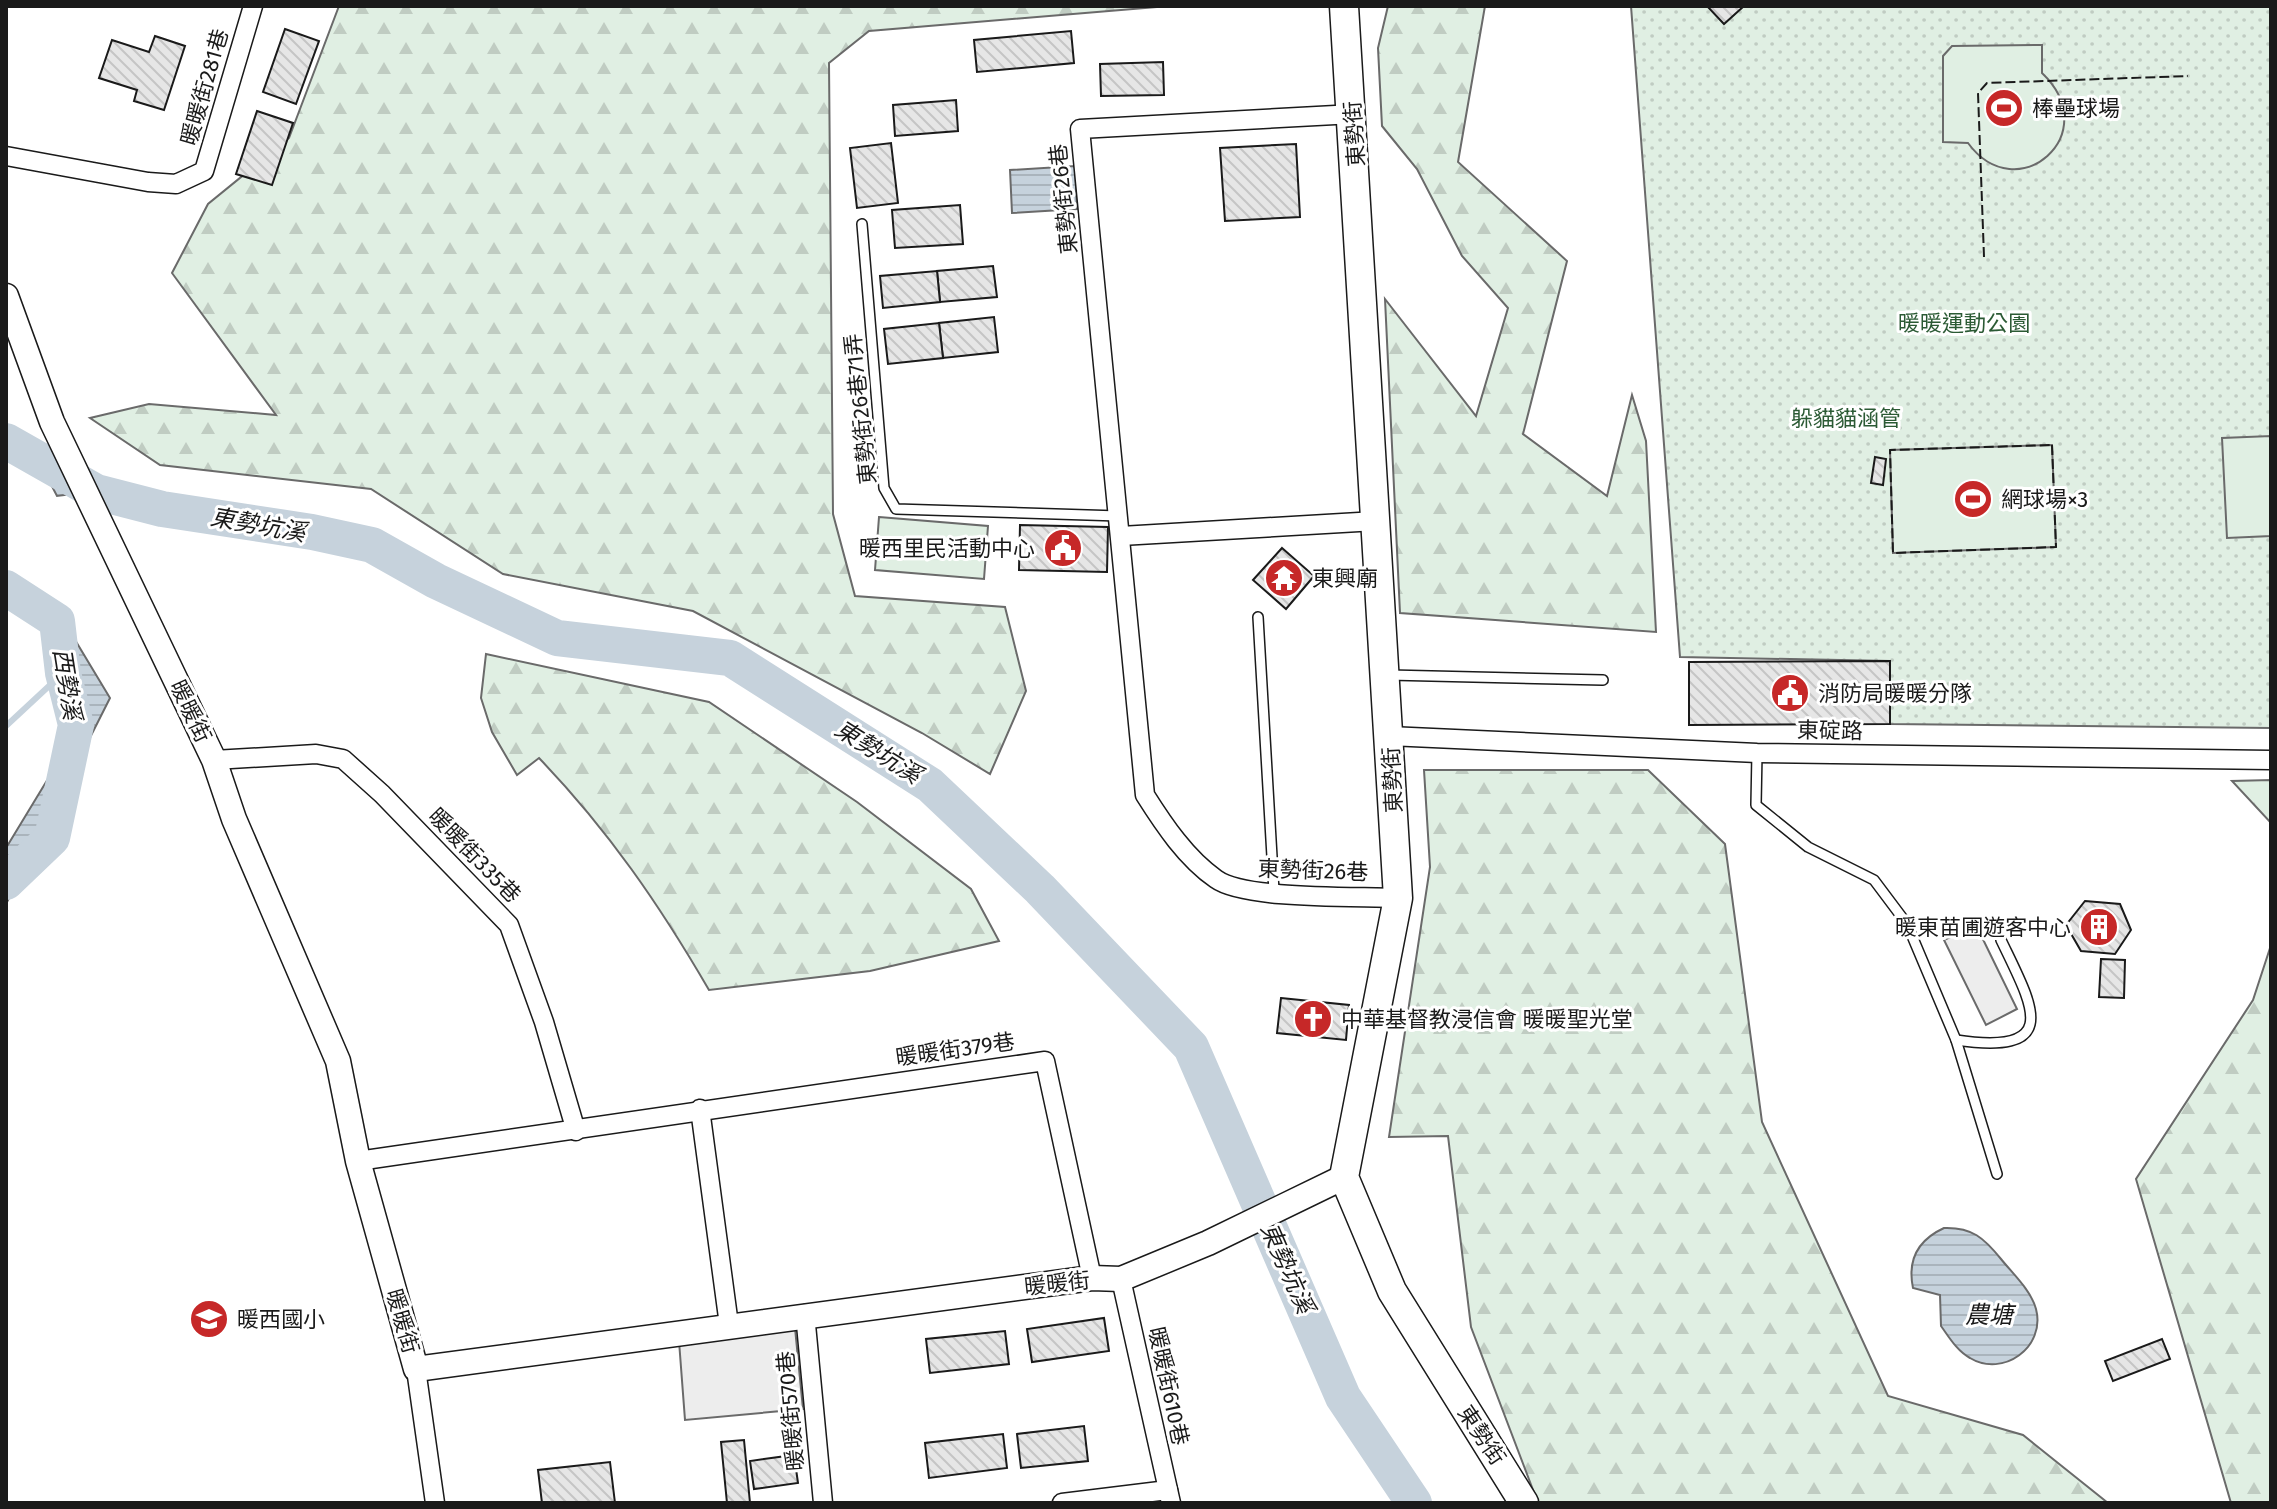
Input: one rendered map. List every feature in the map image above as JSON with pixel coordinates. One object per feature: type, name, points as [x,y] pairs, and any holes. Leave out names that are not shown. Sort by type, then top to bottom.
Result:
[{"type":"main road","name":"東勢街","points":[[1344,6],[1354,114],[1398,898],[1332,1182],[1392,1291],[1524,1503]]},
{"type":"street","name":"暖暖街281巷","points":[[6,156],[148,182],[176,184],[204,171],[253,6]]},
{"type":"street","name":"東勢街26巷","points":[[1354,114],[1080,129],[1145,795],[1185,851],[1216,880],[1241,891],[1398,898]]},
{"type":"street","name":"暖暖街","points":[[6,296],[52,422],[104,524],[214,760],[234,819],[338,1061],[358,1161],[416,1369],[805,1314],[1092,1278],[1121,1279],[1208,1243],[1332,1182]]},
{"type":"street","points":[[1121,536],[1376,521]]},
{"type":"street","name":"東碇路","points":[[1389,736],[1757,753],[2271,760]]},
{"type":"street","name":"暖暖街335巷","points":[[214,760],[316,754],[343,759],[382,794],[509,925],[544,1022],[576,1131]]},
{"type":"street","name":"暖暖街379巷","points":[[358,1161],[1045,1061],[1092,1278]]},
{"type":"street","points":[[700,1109],[729,1325]]},
{"type":"street","name":"暖暖街610巷","points":[[1121,1279],[1170,1497]]},
{"type":"street","name":"暖暖街570巷","points":[[805,1314],[823,1503]]},
{"type":"street","points":[[416,1369],[435,1503]]},
{"type":"street","points":[[1062,1503],[1170,1497]]},
{"type":"lane","name":"東勢街26巷71弄","points":[[862,224],[884,488],[896,509],[1119,516]]},
{"type":"lane","points":[[1258,617],[1274,891]]},
{"type":"lane","points":[[1386,674],[1603,680]]},
{"type":"lane","points":[[1757,753],[1756,805],[1808,847],[1874,880],[1907,924],[1956,1040],[1997,1174]]},
{"type":"lane","points":[[1956,1040],[1999,1045],[2021,1037],[2031,1024],[2032,1006],[2001,940]]},
{"type":"green space","points":[[339,6],[1169,6],[869,31],[829,63],[833,514],[855,596],[1005,607],[1026,691],[990,774],[922,733],[693,611],[503,574],[371,489],[160,465],[90,418],[149,404],[276,415],[172,273],[208,204],[289,138]]},
{"type":"green space","points":[[1388,6],[1485,6],[1458,162],[1567,261],[1523,434],[1607,496],[1632,395],[1646,441],[1656,632],[1400,613],[1385,299],[1476,416],[1508,308],[1462,256],[1417,169],[1382,126],[1378,48]]},
{"type":"green space","name":"暖暖運動公園","points":[[1631,6],[2271,6],[2271,728],[1890,724],[1890,661],[1680,657]]},
{"type":"green space","name":"棒壘球場","points":[[2042,45],[2042,73],[2059,96],[2064,119],[2060,140],[2047,156],[2030,166],[2009,169],[1988,162],[1968,143],[1943,142],[1943,56],[1952,46]]},
{"type":"green space","points":[[2271,436],[2271,536],[2227,538],[2222,438]]},
{"type":"green space","name":"網球場×3","points":[[2052,445],[2056,547],[1893,553],[1890,450]]},
{"type":"green space","points":[[879,517],[988,526],[984,579],[875,570]]},
{"type":"green space","points":[[486,654],[709,702],[857,802],[971,889],[999,941],[870,971],[709,990],[631,869],[564,785],[539,758],[517,775],[492,732],[481,698]]},
{"type":"green space","points":[[1424,770],[1648,770],[1725,844],[1762,1122],[1888,1396],[2023,1435],[2108,1503],[1538,1503],[1471,1327],[1448,1136],[1389,1137],[1430,867]]},
{"type":"green space","points":[[2271,780],[2271,823],[2232,781]]},
{"type":"green space","points":[[2271,945],[2271,1503],[2231,1503],[2136,1179],[2253,1000]]},
{"type":"shaded area","points":[[1976,925],[2017,1009],[1986,1025],[1944,940]]},
{"type":"shaded area","points":[[795,1328],[803,1409],[685,1420],[679,1341]]},
{"type":"water","points":[[1075,166],[1077,209],[1012,213],[1010,170]]},
{"type":"water","points":[[6,432],[45,457],[65,495],[57,496],[44,471],[6,456]]},
{"type":"water","points":[[6,578],[60,615],[110,698],[6,904],[6,848],[60,759],[61,624],[6,589]]},
{"type":"water","name":"農塘","points":[[1944,1228],[1962,1229],[1983,1240],[2021,1282],[2034,1302],[2035,1336],[2019,1355],[2008,1361],[1983,1363],[1965,1355],[1941,1326],[1940,1295],[1913,1288],[1912,1268],[1916,1252],[1927,1238]]},
{"type":"building","points":[[1707,6],[1744,6],[1724,24]]},
{"type":"building","points":[[285,29],[319,41],[296,104],[263,92]]},
{"type":"building","points":[[1071,31],[1074,63],[977,72],[974,40]]},
{"type":"building","points":[[155,36],[185,46],[164,110],[134,101],[137,90],[99,78],[112,40],[149,52]]},
{"type":"building","points":[[1163,62],[1164,95],[1101,96],[1100,64]]},
{"type":"building","points":[[956,100],[958,131],[895,136],[893,105]]},
{"type":"building","points":[[257,111],[293,123],[272,185],[236,174]]},
{"type":"building","points":[[891,143],[898,203],[857,208],[850,148]]},
{"type":"building","points":[[1296,144],[1300,217],[1225,221],[1220,148]]},
{"type":"building","points":[[960,205],[963,244],[895,248],[892,210]]},
{"type":"building","points":[[993,266],[997,297],[940,302],[937,271]]},
{"type":"building","points":[[937,271],[940,302],[883,308],[880,276]]},
{"type":"building","points":[[994,317],[998,352],[943,358],[939,323]]},
{"type":"building","points":[[939,323],[943,358],[888,364],[884,329]]},
{"type":"building","points":[[1875,457],[1886,459],[1883,485],[1871,483]]},
{"type":"building","name":"暖西里民活動中心","points":[[1020,525],[1108,527],[1107,572],[1019,570]]},
{"type":"building","name":"東興廟","points":[[1282,548],[1314,576],[1286,609],[1253,580]]},
{"type":"building","name":"消防局暖暖分隊","points":[[1890,661],[1890,724],[1689,725],[1689,662]]},
{"type":"building","name":"暖東苗圃遊客中心","points":[[2085,901],[2120,904],[2131,930],[2115,954],[2081,951],[2066,925]]},
{"type":"building","name":"暖東苗圃遊客中心","points":[[2101,959],[2125,960],[2124,998],[2099,997]]},
{"type":"building","name":"中華基督教浸信會 暖暖聖光堂","points":[[1281,998],[1349,1005],[1346,1040],[1277,1033]]},
{"type":"building","points":[[1104,1318],[1109,1351],[1032,1362],[1027,1329]]},
{"type":"building","points":[[1005,1331],[1009,1364],[930,1373],[926,1339]]},
{"type":"building","points":[[2162,1339],[2170,1359],[2113,1381],[2105,1361]]},
{"type":"building","points":[[1084,1426],[1088,1461],[1021,1468],[1017,1434]]},
{"type":"building","points":[[1003,1434],[1007,1468],[929,1478],[925,1443]]},
{"type":"building","points":[[744,1440],[750,1503],[727,1503],[721,1442]]},
{"type":"building","points":[[794,1455],[798,1483],[754,1489],[750,1461]]},
{"type":"building","points":[[610,1462],[615,1503],[542,1503],[538,1470]]},
{"type":"waterway","name":"東勢坑溪","points":[[6,441],[96,492],[162,509],[312,532],[372,545],[436,581],[557,638],[730,658],[930,785],[1040,889],[1191,1047],[1343,1397],[1414,1503]]},
{"type":"waterway","name":"西勢溪","points":[[6,588],[57,621],[63,673],[76,725],[52,838],[6,882]]},
{"type":"waterway","points":[[6,726],[63,673]]},
{"type":"fence","points":[[1984,257],[1978,93],[1987,83],[2188,76]]},
{"type":"fence","points":[[2052,445],[2056,547],[1893,553],[1890,450],[2052,445]]},
{"type":"place","name":"棒壘球場","points":[[2004,108]]},
{"type":"place","name":"網球場×3","points":[[1973,499]]},
{"type":"place","name":"暖西里民活動中心","points":[[1063,548]]},
{"type":"place","name":"東興廟","points":[[1284,578]]},
{"type":"place","name":"消防局暖暖分隊","points":[[1790,693]]},
{"type":"place","name":"暖東苗圃遊客中心","points":[[2099,927]]},
{"type":"place","name":"中華基督教浸信會 暖暖聖光堂","points":[[1313,1019]]},
{"type":"place","name":"暖西國小","points":[[209,1319]]},
{"type":"park label","name":"躲貓貓涵管","points":[[1846,418]]}]
